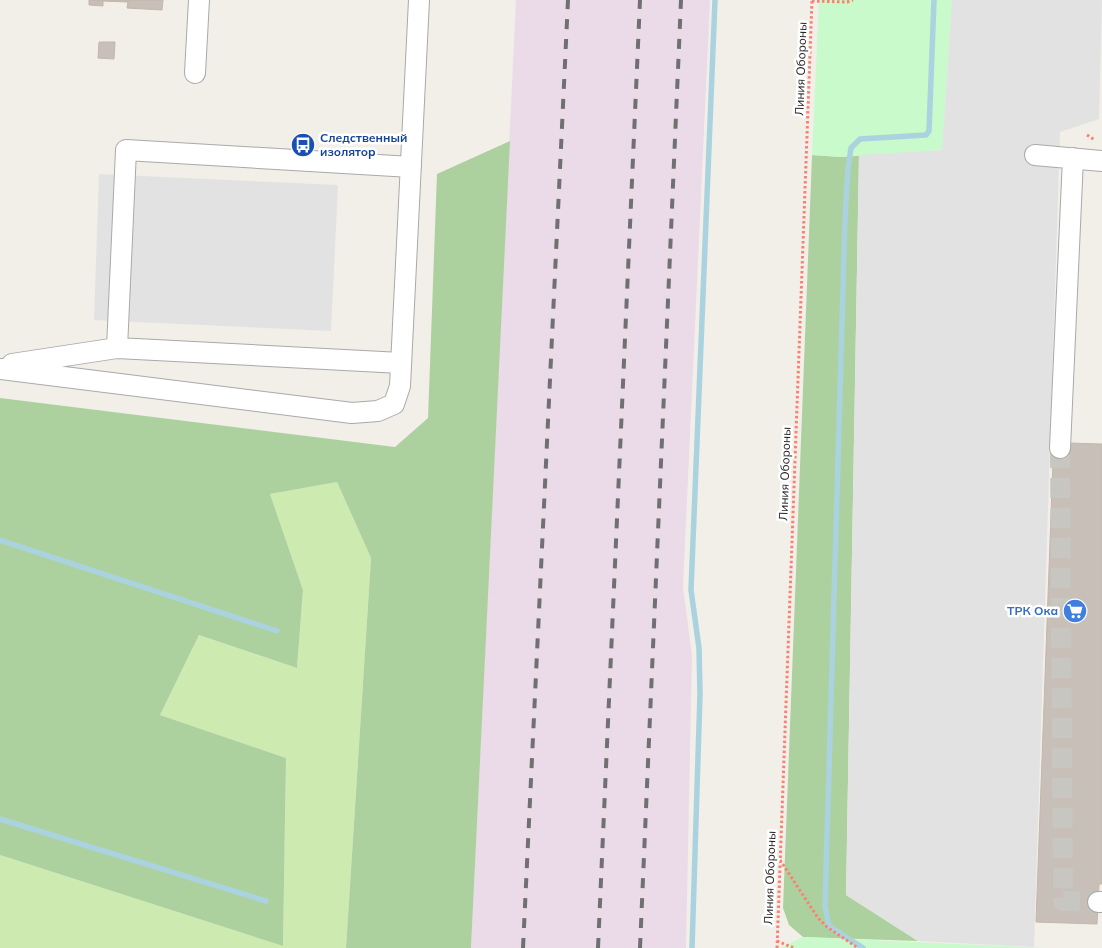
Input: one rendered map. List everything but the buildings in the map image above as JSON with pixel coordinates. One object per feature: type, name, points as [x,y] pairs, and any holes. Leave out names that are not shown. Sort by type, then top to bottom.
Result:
[{"type":"street","points":[[195,73],[199,0]]},
{"type":"street","points":[[0,368],[352,413],[378,410],[394,404],[400,386],[419,0]]},
{"type":"street","points":[[117,348],[126,150],[412,167]]},
{"type":"street","points":[[1035,155],[1102,161]]},
{"type":"street","points":[[1060,448],[1073,158]]},
{"type":"street","points":[[0,368],[117,348],[401,363]]},
{"type":"path","points":[[812,1],[847,2],[853,0]]},
{"type":"path","name":"Линия Обороны","points":[[777,948],[812,1]]},
{"type":"path","points":[[780,860],[818,918],[827,927],[858,948]]},
{"type":"path","points":[[777,941],[794,948]]},
{"type":"shaded area","points":[[516,0],[710,0],[683,587],[692,655],[686,948],[471,948]]},
{"type":"shaded area","points":[[952,0],[1102,0],[1099,119],[1060,132],[1034,947],[918,941],[846,895],[859,155],[942,150]]},
{"type":"shaded area","points":[[99,174],[338,185],[331,331],[94,320]]},
{"type":"green space","points":[[819,0],[952,0],[942,150],[842,157],[812,155]]},
{"type":"green space","points":[[510,141],[471,948],[346,948],[371,558],[337,482],[270,494],[303,590],[297,668],[199,635],[160,715],[286,758],[283,946],[0,855],[0,398],[395,447],[428,418],[437,174]]},
{"type":"green space","points":[[812,155],[842,157],[859,155],[846,895],[918,941],[803,937],[789,925],[783,908]]},
{"type":"green space","points":[[337,482],[371,558],[346,948],[0,948],[0,855],[283,946],[286,758],[160,715],[199,635],[297,668],[303,590],[270,494]]},
{"type":"green space","points":[[803,937],[1044,948],[780,948]]},
{"type":"waterway","points":[[692,948],[700,694],[699,648],[691,590],[715,0]]},
{"type":"waterway","points":[[863,948],[829,926],[825,906],[848,168],[851,148],[860,139],[926,135],[929,131],[934,0]]},
{"type":"waterway","points":[[0,540],[277,631]]},
{"type":"waterway","points":[[0,819],[266,901]]},
{"type":"tunnel","points":[[1060,448],[1063,901],[1098,902]]},
{"type":"railway","points":[[523,948],[568,0]]},
{"type":"railway","points":[[598,948],[640,0]]},
{"type":"railway","points":[[640,948],[681,0]]},
{"type":"place","name":"Следственный изолятор","points":[[303,145]]},
{"type":"place","name":"ТРК Ока","points":[[1075,611]]}]
